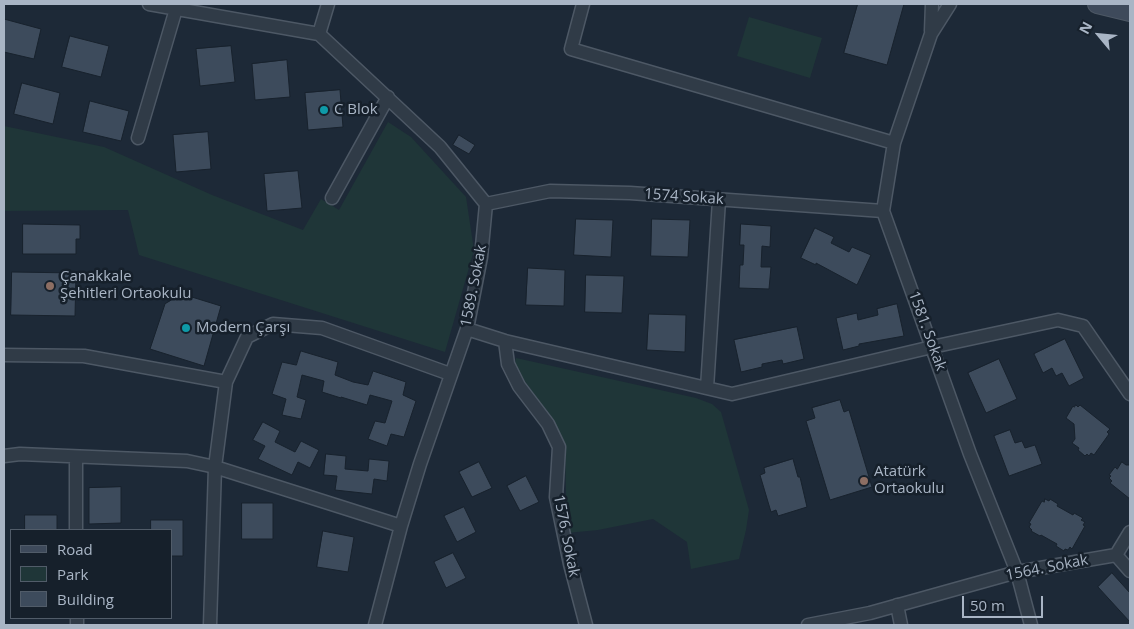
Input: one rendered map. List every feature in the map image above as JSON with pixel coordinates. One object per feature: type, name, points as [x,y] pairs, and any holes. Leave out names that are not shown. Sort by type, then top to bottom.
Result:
[{"type":"main road","points":[[1097,4],[1130,12]]},
{"type":"street","points":[[149,4],[320,34],[440,147],[486,204]]},
{"type":"street","points":[[320,34],[328,4]]},
{"type":"street","points":[[583,4],[572,49],[894,143]]},
{"type":"street","points":[[931,34],[932,4]]},
{"type":"street","points":[[882,211],[894,143],[931,34],[950,4]]},
{"type":"street","points":[[138,138],[176,9]]},
{"type":"street","points":[[332,198],[388,97]]},
{"type":"street","name":"1574 Sokak","points":[[486,204],[550,191],[630,193],[882,211]]},
{"type":"street","points":[[707,388],[719,200]]},
{"type":"street","name":"1589. Sokak","points":[[375,625],[401,526],[450,374],[467,329],[481,257],[486,204]]},
{"type":"street","name":"1581. Sokak","points":[[882,211],[970,454],[1017,572],[1030,625]]},
{"type":"street","points":[[467,329],[505,341],[732,394],[932,347],[1058,320],[1082,326],[1130,394]]},
{"type":"street","points":[[210,625],[215,467],[226,382],[247,337],[272,324],[322,328],[450,374]]},
{"type":"street","name":"1576. Sokak","points":[[505,341],[508,364],[519,386],[548,424],[559,448],[556,497],[570,564],[586,625]]},
{"type":"street","points":[[4,355],[84,356],[226,382]]},
{"type":"street","points":[[4,456],[20,454],[187,461],[215,467],[401,526]]},
{"type":"street","points":[[76,457],[76,529]]},
{"type":"street","points":[[1130,532],[1116,555],[1130,571]]},
{"type":"street","name":"1564. Sokak","points":[[808,625],[870,613],[1017,572],[1116,555]]},
{"type":"street","points":[[897,605],[901,625]]},
{"type":"green space","points":[[749,17],[822,38],[810,78],[737,56]]},
{"type":"green space","points":[[388,122],[411,137],[466,197],[474,250],[445,352],[139,255],[128,210],[4,211],[4,126],[104,147],[212,195],[303,230],[321,199],[339,210]]},
{"type":"green space","points":[[516,358],[696,398],[712,404],[721,412],[749,510],[739,559],[691,569],[687,542],[653,519],[598,530],[567,533],[565,450],[554,422],[514,366]]},
{"type":"building","points":[[858,4],[904,4],[887,65],[844,53]]},
{"type":"building","points":[[4,19],[41,29],[34,59],[4,52]]},
{"type":"building","points":[[70,36],[109,46],[101,77],[62,67]]},
{"type":"building","points":[[231,46],[235,82],[200,86],[196,49]]},
{"type":"building","points":[[287,60],[290,97],[255,100],[252,64]]},
{"type":"building","points":[[22,83],[60,93],[53,124],[14,114]]},
{"type":"building","name":"C Blok","points":[[340,90],[343,127],[308,130],[305,93]]},
{"type":"building","points":[[90,101],[129,111],[121,141],[83,132]]},
{"type":"building","points":[[208,132],[211,169],[176,172],[173,135]]},
{"type":"building","points":[[459,135],[475,145],[469,154],[453,145]]},
{"type":"building","points":[[298,171],[302,208],[267,211],[264,174]]},
{"type":"building","points":[[576,219],[613,220],[611,257],[574,255]]},
{"type":"building","points":[[652,219],[690,220],[688,257],[651,256]]},
{"type":"building","points":[[23,224],[80,225],[80,239],[76,239],[76,254],[23,254]]},
{"type":"building","points":[[741,224],[771,226],[770,247],[762,246],[761,267],[771,267],[769,289],[739,288],[740,265],[743,265],[744,245],[740,245]]},
{"type":"building","points":[[815,228],[834,237],[831,243],[849,252],[852,247],[871,255],[857,285],[816,263],[816,265],[801,258]]},
{"type":"building","points":[[528,268],[565,270],[564,306],[526,305]]},
{"type":"building","points":[[12,272],[76,273],[75,316],[11,315]]},
{"type":"building","points":[[586,275],[624,276],[622,313],[585,312]]},
{"type":"building","name":"Modern Çarşı","points":[[182,294],[221,306],[204,366],[150,349],[165,304]]},
{"type":"building","points":[[897,304],[904,336],[859,344],[859,346],[843,350],[836,318],[857,313],[858,320],[878,315],[877,309]]},
{"type":"building","points":[[649,314],[686,315],[685,352],[647,350]]},
{"type":"building","points":[[797,327],[804,359],[783,364],[782,360],[762,364],[762,367],[741,372],[734,340]]},
{"type":"building","points":[[1065,339],[1084,378],[1069,386],[1062,373],[1056,376],[1052,368],[1043,373],[1034,354]]},
{"type":"building","points":[[301,351],[338,362],[335,375],[353,382],[368,385],[373,371],[406,382],[403,395],[416,401],[404,437],[391,434],[387,446],[368,439],[375,421],[385,423],[392,401],[370,395],[367,405],[341,398],[322,392],[324,381],[302,375],[297,397],[306,400],[301,419],[282,415],[286,399],[272,394],[282,362],[296,365]]},
{"type":"building","points":[[999,359],[1017,399],[986,413],[968,373]]},
{"type":"building","points":[[840,400],[844,412],[849,410],[872,487],[830,500],[806,421],[815,418],[812,408]]},
{"type":"building","points":[[1076,405],[1078,407],[1080,405],[1110,429],[1107,432],[1109,434],[1094,455],[1091,453],[1089,456],[1087,454],[1085,456],[1072,443],[1075,439],[1074,424],[1066,418],[1073,406]]},
{"type":"building","points":[[263,422],[280,431],[275,442],[295,452],[301,441],[319,450],[310,468],[298,462],[292,475],[258,459],[265,446],[253,440]]},
{"type":"building","points":[[1010,430],[1015,443],[1022,441],[1025,448],[1035,445],[1042,464],[1009,476],[994,436]]},
{"type":"building","points":[[326,454],[346,456],[345,469],[368,471],[369,459],[389,461],[387,481],[374,479],[372,494],[335,490],[337,476],[324,475]]},
{"type":"building","points":[[793,459],[798,477],[800,477],[807,507],[778,516],[776,510],[771,512],[760,475],[765,473],[764,468]]},
{"type":"building","points":[[479,462],[492,488],[472,497],[459,472]]},
{"type":"building","points":[[1122,462],[1130,465],[1130,499],[1110,483],[1112,481],[1109,475]]},
{"type":"building","points":[[526,476],[539,502],[520,511],[507,486]]},
{"type":"building","points":[[121,487],[121,523],[89,524],[89,488]]},
{"type":"building","points":[[1045,499],[1049,501],[1050,499],[1058,504],[1057,506],[1083,518],[1081,520],[1085,522],[1083,525],[1085,526],[1072,549],[1070,547],[1064,551],[1056,546],[1057,544],[1031,531],[1029,527],[1031,524],[1029,523]]},
{"type":"building","points":[[242,503],[273,503],[273,539],[242,539]]},
{"type":"building","points":[[464,507],[476,532],[457,542],[444,516]]},
{"type":"building","points":[[25,515],[57,515],[57,529],[25,529]]},
{"type":"building","points":[[151,520],[183,520],[183,556],[172,556],[172,529],[151,529]]},
{"type":"building","points":[[323,531],[354,537],[348,572],[317,567]]},
{"type":"building","points":[[453,553],[466,578],[446,588],[434,562]]},
{"type":"building","points":[[1112,573],[1130,593],[1130,622],[1098,587]]},
{"type":"place","name":"C Blok","points":[[324,110]]},
{"type":"place","name":"Çanakkale Şehitleri Ortaokulu","points":[[50,286]]},
{"type":"place","name":"Modern Çarşı","points":[[186,328]]},
{"type":"place","name":"Atatürk Ortaokulu","points":[[864,481]]}]
